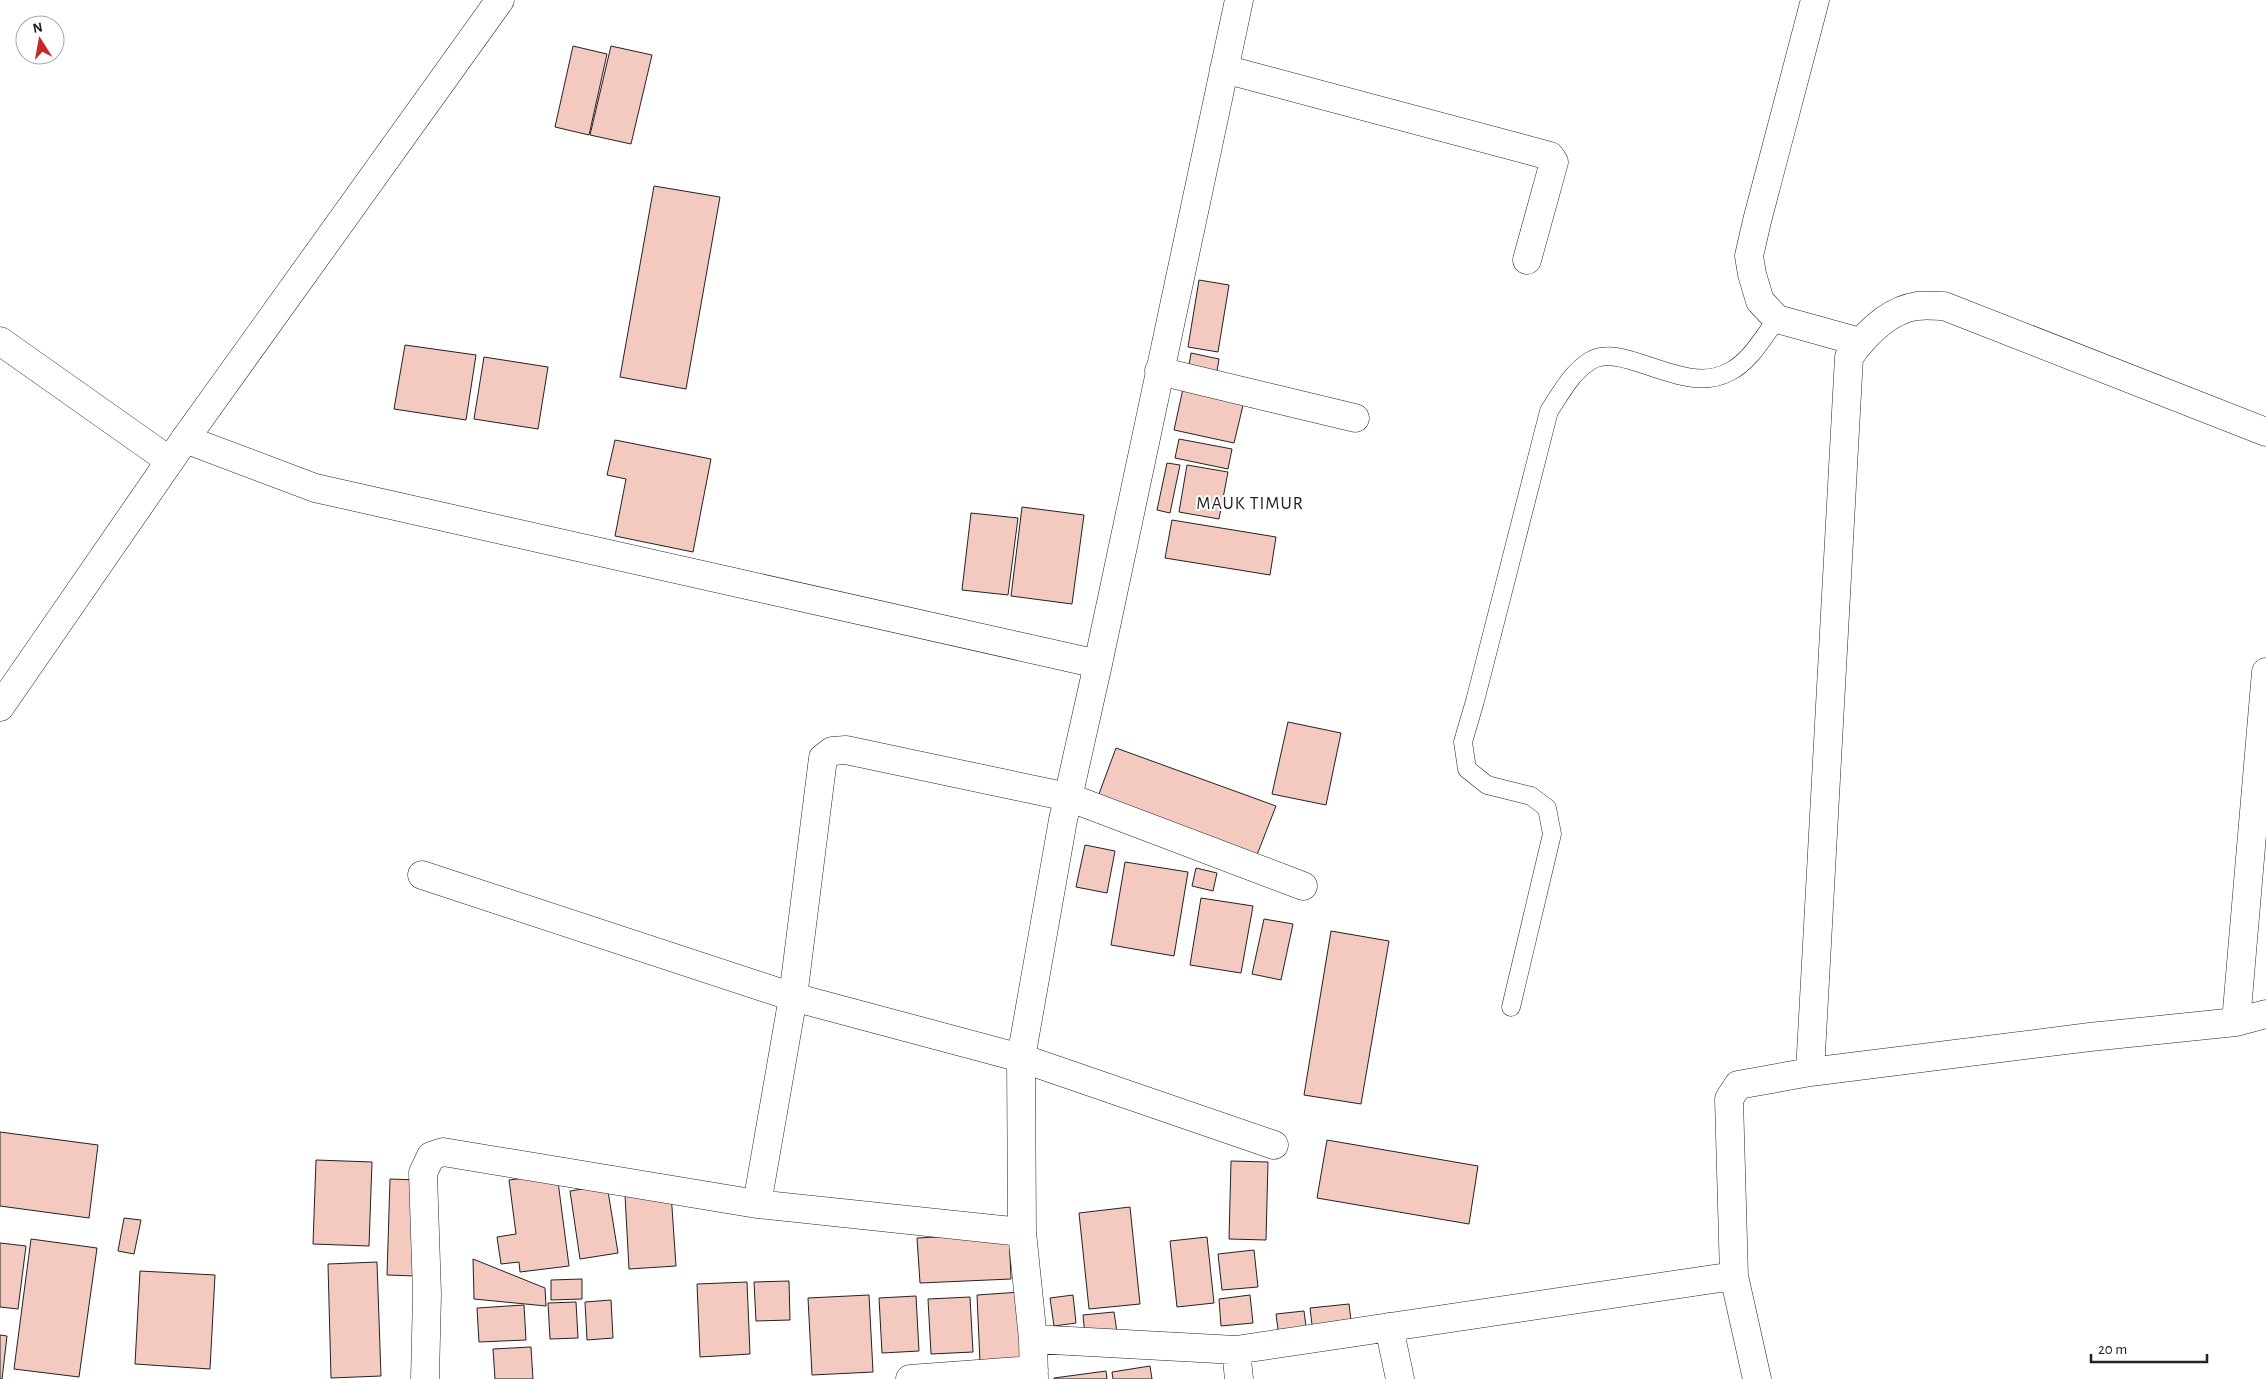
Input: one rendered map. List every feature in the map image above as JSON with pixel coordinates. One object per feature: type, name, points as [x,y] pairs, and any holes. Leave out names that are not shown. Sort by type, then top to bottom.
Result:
[{"type":"street","points":[[0,707],[185,439],[500,0]]},
{"type":"street","points":[[910,1379],[1034,1374],[1034,1339],[1022,1232],[1021,1058],[1068,797],[1239,0]]},
{"type":"street","points":[[1816,0],[1750,256],[1752,274],[1760,301],[1777,319],[1860,342]]},
{"type":"street","points":[[1224,69],[1550,156],[1554,162],[1527,260]]},
{"type":"street","points":[[1810,1072],[1849,357],[1860,342],[1888,317],[1916,306],[1944,306],[2266,432]]},
{"type":"street","points":[[0,342],[170,461]]},
{"type":"street","points":[[1159,371],[1355,418]]},
{"type":"street","points":[[185,439],[315,488],[1098,664]]},
{"type":"street","points":[[2236,1022],[2266,672]]},
{"type":"street","points":[[757,1204],[793,997],[823,758],[832,751],[846,750],[1068,797],[1303,886]]},
{"type":"street","points":[[422,875],[793,997],[1021,1058],[1274,1145]]},
{"type":"street","points":[[1757,1379],[1734,1276],[1730,1099],[1738,1085],[1810,1072],[2090,1037],[2236,1022],[2266,1014]]},
{"type":"street","points":[[425,1379],[427,1294],[423,1173],[431,1156],[443,1152],[757,1204],[1022,1232]]},
{"type":"street","points":[[1034,1339],[1236,1350],[1734,1276]]},
{"type":"street","points":[[1389,1327],[1400,1379]]},
{"type":"street","points":[[1236,1350],[1239,1379]]},
{"type":"lane","points":[[1511,1007],[1552,834],[1547,808],[1531,796],[1487,785],[1467,769],[1463,742],[1476,701],[1549,410],[1572,378],[1590,360],[1607,355],[1636,361],[1670,374],[1704,379],[1729,372],[1746,359],[1777,319]]},
{"type":"building","points":[[573,46],[607,54],[589,135],[555,127]]},
{"type":"building","points":[[611,46],[652,55],[631,144],[590,135]]},
{"type":"building","points":[[654,186],[720,197],[686,389],[620,377]]},
{"type":"building","points":[[1199,280],[1229,285],[1218,352],[1188,347]]},
{"type":"building","points":[[405,345],[476,355],[466,420],[394,409]]},
{"type":"building","points":[[1191,353],[1219,359],[1216,377],[1188,371]]},
{"type":"building","points":[[484,357],[548,367],[538,429],[474,419]]},
{"type":"building","points":[[1184,384],[1245,397],[1234,443],[1174,430]]},
{"type":"building","points":[[1179,439],[1232,449],[1228,469],[1175,458]]},
{"type":"building","points":[[615,440],[711,459],[693,552],[615,536],[626,479],[607,475]]},
{"type":"building","points":[[1167,463],[1180,465],[1170,513],[1157,510]]},
{"type":"building","points":[[1187,465],[1228,472],[1219,519],[1179,512]]},
{"type":"building","points":[[1022,507],[1084,515],[1072,604],[1011,596]]},
{"type":"building","points":[[971,513],[1018,518],[1008,595],[962,590]]},
{"type":"building","points":[[1172,520],[1276,537],[1270,575],[1165,558]]},
{"type":"building","points":[[1288,722],[1341,733],[1326,805],[1272,794]]},
{"type":"building","points":[[1116,748],[1276,806],[1255,860],[1096,802]]},
{"type":"building","points":[[1085,845],[1115,851],[1107,893],[1076,887]]},
{"type":"building","points":[[1125,862],[1188,872],[1174,956],[1111,945]]},
{"type":"building","points":[[1196,868],[1217,873],[1213,891],[1192,886]]},
{"type":"building","points":[[1201,898],[1253,906],[1241,973],[1190,965]]},
{"type":"building","points":[[1264,919],[1293,924],[1281,980],[1252,974]]},
{"type":"building","points":[[1331,931],[1389,941],[1361,1104],[1304,1095]]},
{"type":"building","points":[[0,1132],[98,1145],[89,1218],[0,1206]]},
{"type":"building","points":[[1327,1140],[1478,1166],[1469,1224],[1317,1198]]},
{"type":"building","points":[[316,1160],[372,1162],[369,1246],[313,1244]]},
{"type":"building","points":[[1231,1161],[1268,1162],[1266,1240],[1229,1239]]},
{"type":"building","points":[[557,1174],[569,1266],[520,1272],[519,1262],[501,1264],[497,1237],[516,1234],[509,1180]]},
{"type":"building","points":[[390,1179],[418,1180],[416,1276],[387,1275]]},
{"type":"building","points":[[607,1185],[618,1253],[580,1259],[570,1191]]},
{"type":"building","points":[[671,1193],[676,1266],[629,1269],[625,1195]]},
{"type":"building","points":[[1130,1207],[1140,1304],[1089,1309],[1079,1213]]},
{"type":"building","points":[[124,1218],[141,1220],[134,1254],[118,1251]]},
{"type":"building","points":[[1009,1233],[1011,1279],[920,1283],[917,1238]]},
{"type":"building","points":[[1207,1237],[1214,1303],[1177,1307],[1170,1241]]},
{"type":"building","points":[[31,1239],[97,1248],[79,1377],[14,1369]]},
{"type":"building","points":[[0,1243],[26,1246],[18,1309],[0,1307]]},
{"type":"building","points":[[1254,1250],[1258,1287],[1222,1290],[1218,1254]]},
{"type":"building","points":[[473,1259],[545,1288],[546,1306],[474,1299]]},
{"type":"building","points":[[377,1262],[381,1376],[331,1378],[328,1264]]},
{"type":"building","points":[[140,1271],[215,1275],[210,1369],[135,1364]]},
{"type":"building","points":[[582,1279],[582,1299],[551,1300],[551,1280]]},
{"type":"building","points":[[789,1281],[790,1320],[756,1321],[754,1282]]},
{"type":"building","points":[[747,1282],[750,1354],[700,1357],[697,1284]]},
{"type":"building","points":[[1021,1292],[1024,1361],[980,1363],[977,1295]]},
{"type":"building","points":[[869,1295],[873,1372],[812,1375],[808,1298]]},
{"type":"building","points":[[1073,1295],[1076,1323],[1054,1326],[1050,1298]]},
{"type":"building","points":[[1250,1295],[1253,1323],[1221,1326],[1219,1299]]},
{"type":"building","points":[[916,1296],[919,1351],[882,1353],[879,1298]]},
{"type":"building","points":[[970,1297],[973,1352],[931,1354],[928,1299]]},
{"type":"building","points":[[611,1300],[613,1338],[587,1340],[585,1302]]},
{"type":"building","points":[[576,1302],[578,1338],[550,1339],[548,1303]]},
{"type":"building","points":[[1349,1304],[1352,1329],[1313,1333],[1310,1308]]},
{"type":"building","points":[[524,1305],[526,1340],[479,1342],[477,1308]]},
{"type":"building","points":[[1304,1311],[1307,1334],[1279,1337],[1276,1314]]},
{"type":"building","points":[[1114,1312],[1117,1332],[1085,1335],[1083,1315]]},
{"type":"building","points":[[0,1335],[7,1336],[2,1379],[0,1379]]},
{"type":"building","points":[[531,1347],[533,1379],[495,1379],[493,1349]]},
{"type":"building","points":[[1150,1366],[1152,1379],[1113,1379],[1112,1372]]},
{"type":"building","points":[[1106,1371],[1107,1379],[1054,1379],[1054,1378]]},
{"type":"district","name":"MAUK TIMUR","points":[[1250,504]]}]
